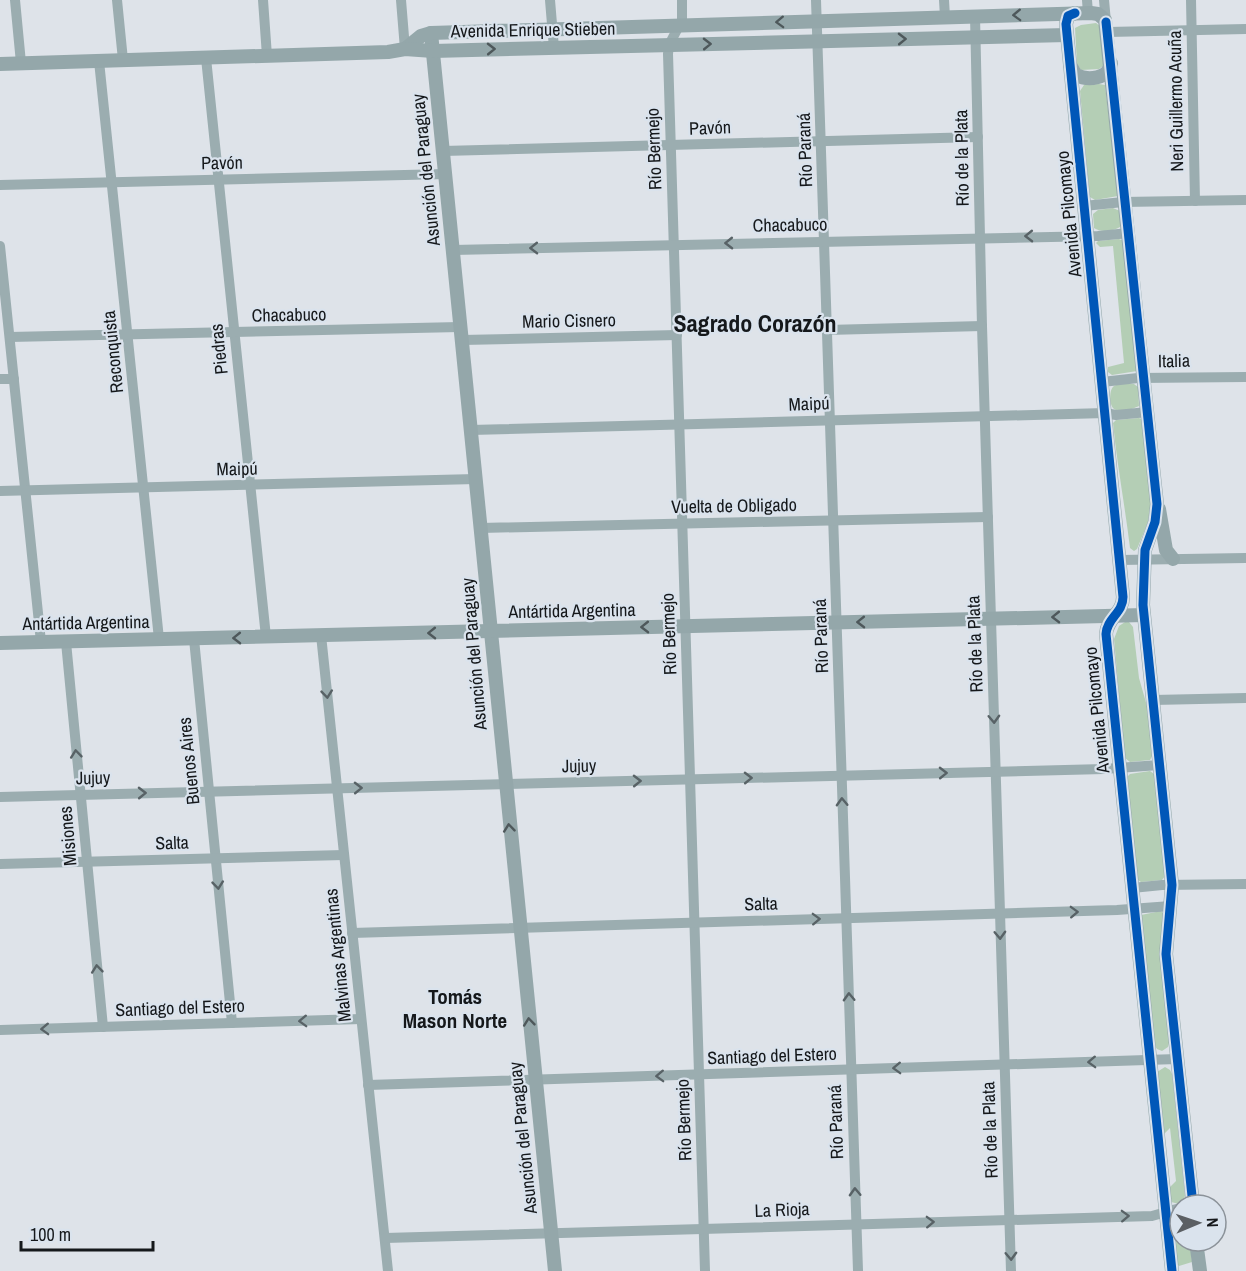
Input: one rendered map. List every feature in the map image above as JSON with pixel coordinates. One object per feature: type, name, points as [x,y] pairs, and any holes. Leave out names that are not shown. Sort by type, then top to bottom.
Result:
[{"type":"main road","name":"Avenida Enrique Stieben","points":[[431,33],[975,16],[1084,9],[1100,15],[1107,27]]},
{"type":"main road","name":"Avenida Pilcomayo","points":[[1084,9],[1067,18],[1067,34],[1123,602],[1120,610],[1108,623],[1106,634],[1172,1271]]},
{"type":"main road","points":[[1107,27],[1157,501],[1166,550],[1173,559]]},
{"type":"main road","points":[[405,49],[421,36],[431,33]]},
{"type":"main road","name":"Asunción del Paraguay","points":[[431,33],[555,1271]]},
{"type":"main road","name":"Avenida Enrique Stieben","points":[[0,64],[388,52],[405,49],[433,51],[1067,34]]},
{"type":"main road","points":[[1070,65],[1074,73],[1081,77],[1100,76],[1109,71],[1111,61]]},
{"type":"main road","points":[[1157,501],[1157,516],[1146,543],[1144,560],[1144,615],[1172,885],[1166,948],[1188,1193]]},
{"type":"main road","name":"Antártida Argentina","points":[[0,643],[1144,615]]},
{"type":"main road","points":[[1198,1253],[1200,1271]]},
{"type":"street","points":[[15,0],[21,63]]},
{"type":"street","points":[[117,0],[123,60]]},
{"type":"street","points":[[262,0],[267,56]]},
{"type":"street","points":[[401,0],[405,49]]},
{"type":"street","points":[[549,0],[554,48]]},
{"type":"street","name":"Río Bermejo","points":[[682,0],[680,26],[669,45],[668,57],[705,1271]]},
{"type":"street","name":"Río Paraná","points":[[816,0],[858,1271]]},
{"type":"street","points":[[944,0],[945,17]]},
{"type":"street","points":[[1104,0],[1107,27],[1246,29]]},
{"type":"street","name":"Neri Guillermo Acuña","points":[[1191,0],[1195,201]]},
{"type":"street","name":"Río de la Plata","points":[[975,16],[982,326],[1011,1271]]},
{"type":"street","name":"Piedras","points":[[206,58],[266,637]]},
{"type":"street","name":"Reconquista","points":[[99,61],[159,639]]},
{"type":"street","name":"Pavón","points":[[443,151],[978,137]]},
{"type":"street","name":"Pavón","points":[[0,185],[445,174]]},
{"type":"street","points":[[1084,206],[1125,202],[1246,200]]},
{"type":"street","name":"Chacabuco","points":[[453,250],[1098,236],[1129,233]]},
{"type":"street","points":[[0,246],[2,293],[14,379],[41,642]]},
{"type":"street","points":[[827,330],[982,326]]},
{"type":"street","name":"Chacabuco","points":[[9,337],[234,332],[461,334]]},
{"type":"street","name":"Mario Cisnero","points":[[461,334],[676,335]]},
{"type":"street","name":"Italia","points":[[1102,382],[1144,378],[1246,377]]},
{"type":"street","points":[[0,379],[14,379]]},
{"type":"street","name":"Maipú","points":[[471,430],[1105,413],[1119,415],[1148,412]]},
{"type":"street","name":"Maipú","points":[[0,491],[476,479]]},
{"type":"street","name":"Vuelta de Obligado","points":[[481,528],[988,517]]},
{"type":"street","points":[[1120,560],[1246,558]]},
{"type":"street","name":"Malvinas Argentinas","points":[[321,635],[388,1271]]},
{"type":"street","name":"Buenos Aires","points":[[194,639],[232,1023]]},
{"type":"street","name":"Misiones","points":[[66,642],[103,1027]]},
{"type":"street","points":[[1153,700],[1246,698]]},
{"type":"street","name":"Jujuy","points":[[0,797],[1120,769],[1159,765]]},
{"type":"street","name":"Salta","points":[[0,864],[344,855]]},
{"type":"street","points":[[1132,888],[1246,884]]},
{"type":"street","name":"Salta","points":[[352,933],[1000,914],[1171,906]]},
{"type":"street","name":"Santiago del Estero","points":[[0,1030],[362,1019]]},
{"type":"street","name":"Santiago del Estero","points":[[368,1085],[1177,1059]]},
{"type":"street","name":"La Rioja","points":[[385,1238],[1152,1216],[1166,1213]]},
{"type":"green space","points":[[1096,23],[1100,26],[1104,65],[1099,69],[1081,70],[1077,64],[1075,28]]},
{"type":"green space","points":[[1084,85],[1105,85],[1118,196],[1095,200],[1090,197],[1080,91]]},
{"type":"green space","points":[[1113,208],[1120,211],[1120,227],[1107,231],[1094,228],[1093,214],[1098,210]]},
{"type":"green space","points":[[1119,239],[1124,241],[1137,371],[1112,375],[1108,372],[1108,367],[1124,363],[1113,246],[1100,247],[1096,243]]},
{"type":"green space","points":[[1119,384],[1134,384],[1138,387],[1139,406],[1123,411],[1114,409],[1110,401],[1112,388]]},
{"type":"green space","points":[[1141,419],[1151,501],[1148,522],[1137,549],[1134,551],[1130,548],[1113,423],[1116,420]]},
{"type":"green space","points":[[1129,622],[1133,627],[1139,678],[1147,706],[1152,756],[1150,760],[1130,762],[1125,758],[1114,639],[1119,626]]},
{"type":"green space","points":[[1150,771],[1154,774],[1165,876],[1162,880],[1141,882],[1138,880],[1127,777],[1130,774]]},
{"type":"green space","points":[[1161,911],[1163,913],[1169,1043],[1168,1047],[1162,1051],[1154,1045],[1141,915]]},
{"type":"green space","points":[[1165,1067],[1172,1074],[1185,1193],[1170,1193],[1169,1188],[1176,1181],[1170,1128],[1163,1135],[1157,1072]]},
{"type":"green space","points":[[1176,1253],[1191,1253],[1192,1262],[1179,1266]]},
{"type":"cycle path","points":[[1075,13],[1068,16],[1066,24],[1123,597],[1106,634],[1172,1271]]},
{"type":"cycle path","points":[[1106,22],[1157,504],[1155,522],[1145,550],[1143,605],[1172,885],[1166,954],[1192,1193]]},
{"type":"district","name":"Sagrado Corazón","points":[[755,324]]},
{"type":"district","name":"Tomás Mason Norte","points":[[455,1009]]}]
